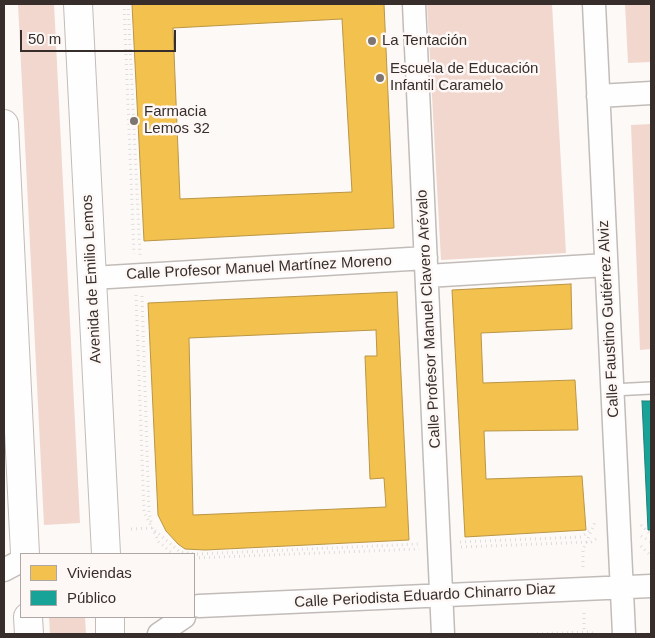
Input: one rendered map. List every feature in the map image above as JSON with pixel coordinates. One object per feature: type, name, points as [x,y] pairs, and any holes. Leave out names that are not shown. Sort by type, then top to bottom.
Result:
[{"type":"street","name":"Avenida de Emilio Lemos","points":[[78,4],[106,553]]},
{"type":"street","name":"Calle Profesor Manuel Clavero Arévalo","points":[[414,4],[443,634]]},
{"type":"street","name":"Calle Faustino Gutiérrez Alviz","points":[[594,4],[624,634]]},
{"type":"street","points":[[598,96],[651,92]]},
{"type":"street","points":[[4,124],[10,361],[25,553]]},
{"type":"street","name":"Calle Profesor Manuel Martínez Moreno","points":[[92,278],[426,267],[606,265]]},
{"type":"street","points":[[4,570],[20,562]]},
{"type":"street","name":"Calle Periodista Eduardo Chinarro Diaz","points":[[195,609],[651,586]]},
{"type":"street","points":[[28,618],[29,634]]},
{"type":"street","points":[[110,618],[110,634]]},
{"type":"street","points":[[159,634],[181,618]]},
{"type":"lane","points":[[612,390],[651,388]]},
{"type":"path","points":[[128,4],[141,275],[149,512],[152,528],[180,552],[188,553]]},
{"type":"path","points":[[583,566],[583,550],[590,531],[596,520],[602,520]]},
{"type":"path","points":[[640,524],[651,535]]},
{"type":"path","points":[[131,529],[152,528]]},
{"type":"path","points":[[195,558],[581,537],[590,531]]},
{"type":"path","points":[[195,554],[439,545],[591,542],[599,537]]},
{"type":"path","points":[[584,610],[584,633]]},
{"type":"path","points":[[532,634],[590,632],[595,634]]},
{"type":"shaded area","points":[[18,4],[54,4],[80,523],[44,525]]},
{"type":"shaded area","points":[[427,4],[552,4],[566,253],[441,260]]},
{"type":"shaded area","points":[[625,4],[651,4],[651,62],[628,63]]},
{"type":"shaded area","points":[[651,124],[651,349],[640,350],[631,125]]},
{"type":"shaded area","points":[[49,618],[85,618],[86,634],[50,634]]},
{"type":"building: Viviendas","points":[[132,4],[384,4],[394,228],[144,241]],"holes":[[[342,19],[352,192],[180,199],[173,28]]]},
{"type":"building: Viviendas","points":[[571,284],[572,329],[481,333],[483,383],[575,380],[578,430],[484,431],[486,479],[582,476],[586,530],[465,537],[452,290]]},
{"type":"building: Viviendas","points":[[397,292],[409,540],[205,550],[185,549],[178,544],[166,531],[158,515],[148,303]],"holes":[[[376,330],[377,356],[365,356],[370,479],[384,478],[386,507],[193,515],[189,338]]]},
{"type":"building: Público","points":[[642,401],[651,401],[651,530],[648,530]]},
{"type":"place","name":"La Tentación","points":[[372,41]]},
{"type":"place","name":"Escuela de Educación Infantil Caramelo","points":[[380,78]]},
{"type":"place","name":"Farmacia Lemos 32","points":[[134,121]]}]
